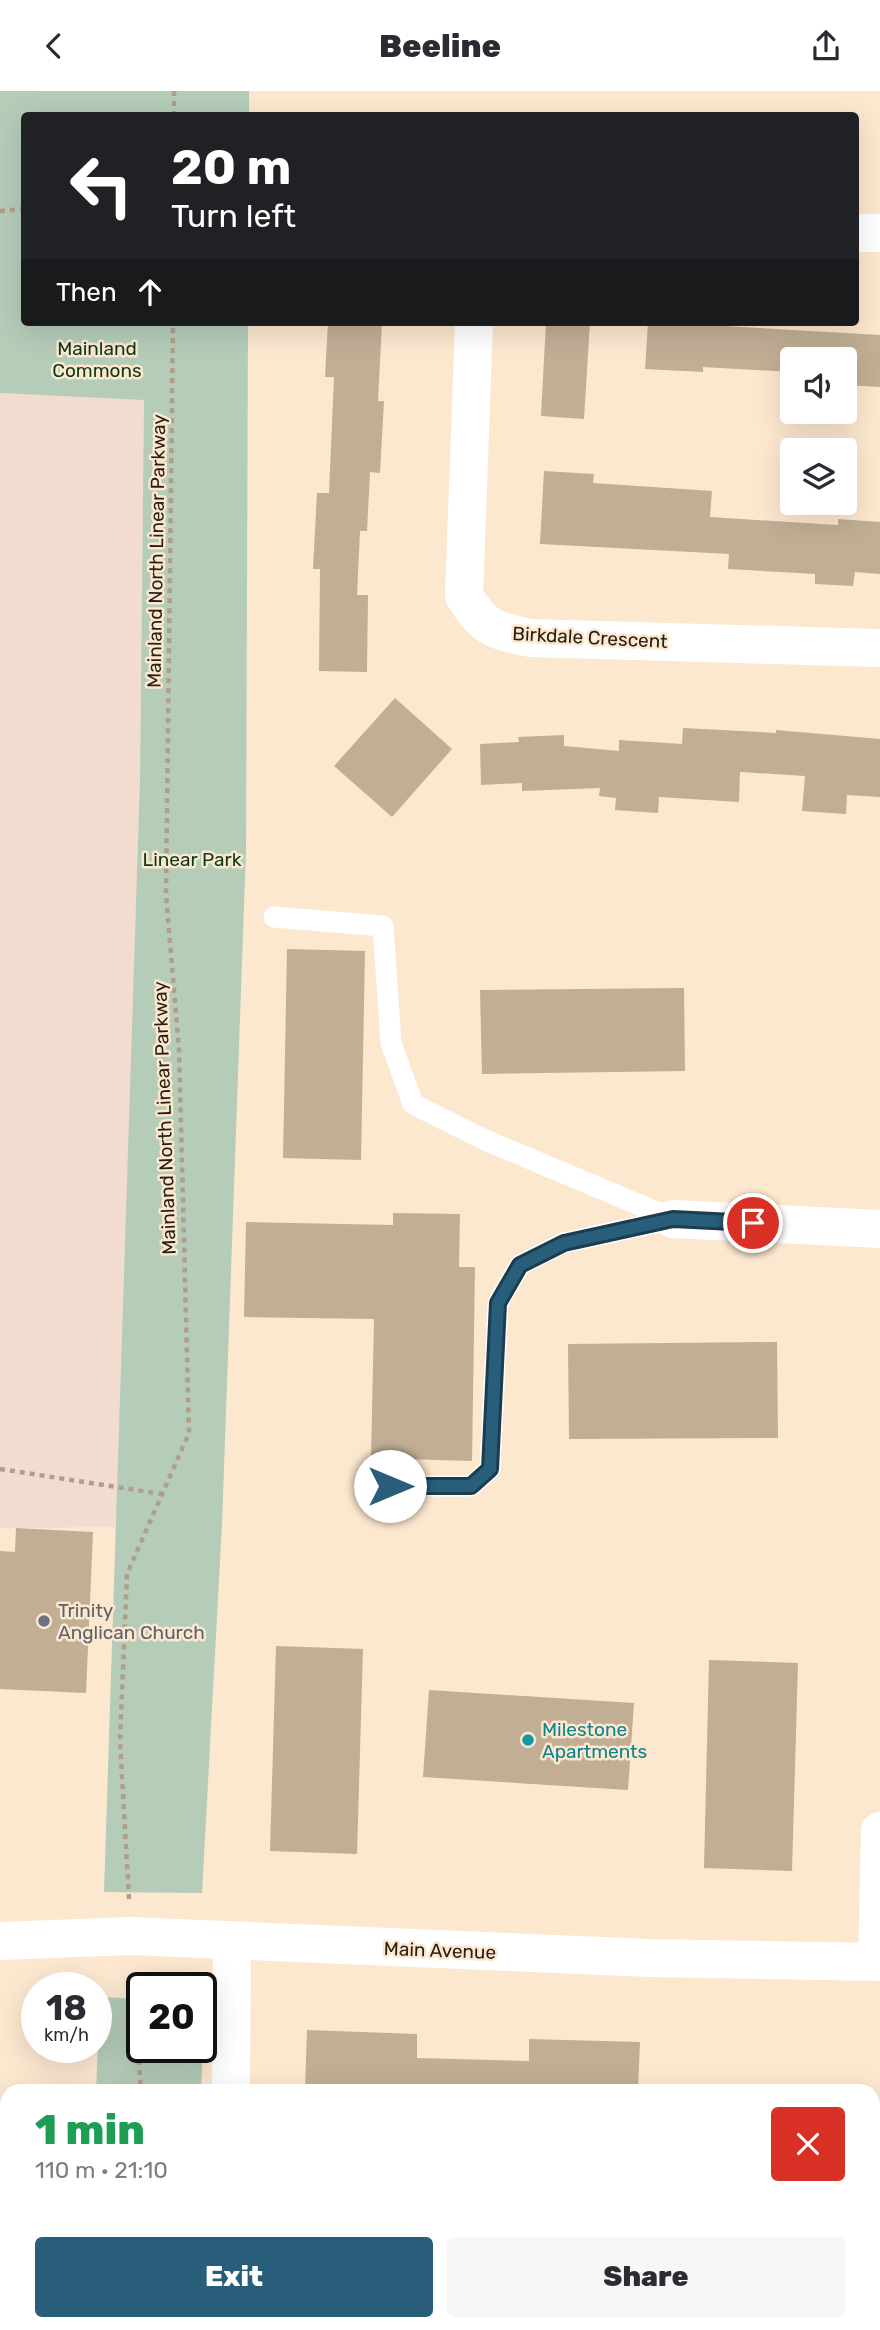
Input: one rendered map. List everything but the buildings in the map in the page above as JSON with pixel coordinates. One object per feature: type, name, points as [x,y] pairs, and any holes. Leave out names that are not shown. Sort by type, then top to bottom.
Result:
[{"type":"street","points":[[859,233],[880,233]]},
{"type":"street","name":"Birkdale Crescent","points":[[474,326],[464,596],[477,616],[496,631],[530,638],[880,649]]},
{"type":"street","points":[[673,1219],[880,1229]]},
{"type":"street","points":[[878,1962],[880,1831]]},
{"type":"street","name":"Main Avenue","points":[[0,1941],[130,1936],[649,1958],[878,1962]]},
{"type":"street","points":[[231,2084],[232,1941]]},
{"type":"lane","points":[[274,918],[383,926],[391,1043],[413,1104],[485,1140],[673,1219]]},
{"type":"lane","points":[[390,1486],[471,1486],[490,1469],[498,1303],[520,1265],[564,1243],[673,1219]]},
{"type":"path","points":[[174,91],[174,112]]},
{"type":"path","points":[[0,211],[21,209]]},
{"type":"path","name":"Mainland North Linear Parkway","points":[[129,1900],[120,1741],[127,1574],[189,1433],[179,1050],[166,894],[173,326]]},
{"type":"path","points":[[0,1469],[162,1495]]},
{"type":"path","points":[[139,2063],[141,2084]]},
{"type":"shaded area","points":[[0,393],[144,399],[140,780],[117,1527],[0,1528]]},
{"type":"green space","name":"Linear Park","points":[[0,91],[249,91],[249,112],[21,112],[21,326],[248,326],[246,850],[222,1524],[202,1893],[104,1892],[140,780],[144,400],[0,393]]},
{"type":"green space","points":[[112,1998],[126,1998],[126,2063],[202,2063],[201,2084],[96,2084],[97,2063],[112,2063]]},
{"type":"place","name":"Trinity Anglican Church","points":[[44,1621]]},
{"type":"place","name":"Milestone Apartments","points":[[528,1740]]},
{"type":"route","points":[[390,1486],[471,1486],[490,1469],[498,1303],[520,1265],[564,1243],[673,1219],[753,1223]]},
{"type":"park label","name":"Mainland Commons","points":[[97,359]]}]
